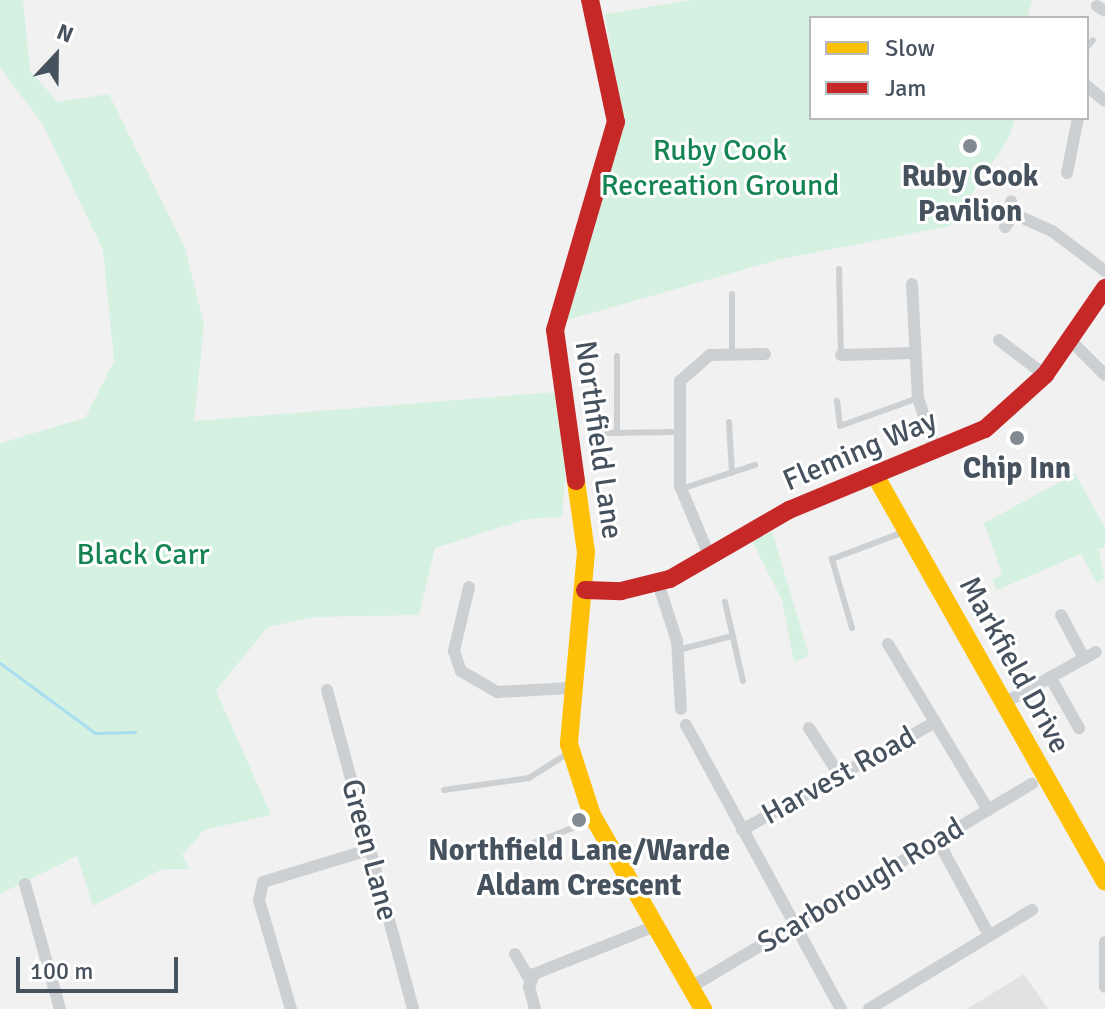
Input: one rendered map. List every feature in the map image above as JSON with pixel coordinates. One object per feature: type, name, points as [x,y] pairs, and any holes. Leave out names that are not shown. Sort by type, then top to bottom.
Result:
[{"type":"street","name":"Northfield Lane","points":[[590,0],[616,122],[555,330],[582,495],[585,590],[570,688],[570,752],[595,820],[703,1009]]},
{"type":"street","points":[[1089,93],[1105,101]]},
{"type":"street","points":[[1067,173],[1078,120]]},
{"type":"street","points":[[1005,227],[1012,208],[1052,231],[1105,271]]},
{"type":"street","points":[[912,284],[918,398],[935,449]]},
{"type":"street","name":"Fleming Way","points":[[585,590],[658,583],[789,510],[985,429],[1045,375],[1105,288]]},
{"type":"street","points":[[999,340],[1045,375]]},
{"type":"street","points":[[1071,341],[1105,375]]},
{"type":"street","points":[[841,355],[914,353]]},
{"type":"street","points":[[709,555],[681,489],[676,396],[686,370],[710,355],[765,354]]},
{"type":"street","name":"Markfield Drive","points":[[875,475],[904,532],[1105,882]]},
{"type":"street","points":[[658,583],[678,650],[681,709]]},
{"type":"street","points":[[469,587],[454,651],[461,671],[497,692],[570,688]]},
{"type":"street","points":[[1004,703],[1095,652],[1061,615]]},
{"type":"street","points":[[888,644],[988,810]]},
{"type":"street","points":[[1050,677],[1079,728]]},
{"type":"street","name":"Green Lane","points":[[327,690],[413,1009]]},
{"type":"street","name":"Harvest Road","points":[[742,830],[935,722]]},
{"type":"street","points":[[686,725],[841,1009]]},
{"type":"street","points":[[809,728],[840,776]]},
{"type":"street","name":"Scarborough Road","points":[[691,987],[1032,784]]},
{"type":"street","points":[[938,841],[989,935]]},
{"type":"street","points":[[291,1009],[259,900],[263,882],[368,850]]},
{"type":"street","points":[[25,884],[60,1009]]},
{"type":"street","points":[[869,1009],[1032,910]]},
{"type":"street","points":[[530,980],[655,926]]},
{"type":"street","points":[[1105,942],[1105,987]]},
{"type":"street","points":[[515,954],[530,980],[535,1009]]},
{"type":"lane","points":[[1089,45],[1093,40]]},
{"type":"lane","points":[[839,269],[841,355]]},
{"type":"lane","points":[[732,294],[732,354]]},
{"type":"lane","points":[[617,356],[617,433]]},
{"type":"lane","points":[[837,401],[840,426],[918,398]]},
{"type":"lane","points":[[729,422],[732,473]]},
{"type":"lane","points":[[607,433],[677,432]]},
{"type":"lane","points":[[681,489],[755,465]]},
{"type":"lane","points":[[852,628],[832,559],[904,532]]},
{"type":"lane","points":[[725,602],[743,681]]},
{"type":"lane","points":[[678,650],[732,636]]},
{"type":"lane","points":[[444,790],[529,778],[570,752]]},
{"type":"lane","points":[[495,858],[595,820]]},
{"type":"shaded area","points":[[1024,974],[1048,1009],[967,1009]]},
{"type":"green space","name":"Black Carr","points":[[0,0],[23,0],[30,71],[58,102],[109,94],[185,248],[204,325],[194,421],[556,392],[567,451],[562,517],[527,519],[435,548],[419,615],[314,617],[268,627],[216,690],[271,815],[204,830],[182,855],[189,869],[162,869],[93,906],[77,856],[0,894],[0,443],[85,418],[114,361],[103,250],[42,123],[0,68]]},
{"type":"green space","name":"Ruby Cook Recreation Ground","points":[[690,0],[1032,0],[1028,16],[809,16],[809,120],[1014,120],[1009,138],[950,226],[781,259],[567,320],[623,126],[605,14]]},
{"type":"green space","points":[[1075,474],[1105,527],[1105,547],[1098,549],[1105,578],[1097,583],[1081,554],[997,590],[992,580],[1002,574],[984,523]]},
{"type":"green space","points":[[772,531],[809,656],[794,662],[782,600],[752,541]]},
{"type":"waterway","points":[[0,663],[95,733],[135,732]]},
{"type":"traffic: slow","points":[[875,475],[1105,882]]},
{"type":"traffic: slow","points":[[576,481],[586,552],[569,744],[592,815],[703,1009]]},
{"type":"traffic: jam","points":[[576,481],[555,330],[616,122],[590,0]]},
{"type":"traffic: jam","points":[[585,590],[621,591],[670,579],[789,510],[985,429],[1045,375],[1105,288]]},
{"type":"place","name":"Ruby Cook Pavilion","points":[[970,146]]},
{"type":"place","name":"Chip Inn","points":[[1017,438]]},
{"type":"place","name":"Northfield Lane/Warde Aldam Crescent","points":[[579,820]]}]
